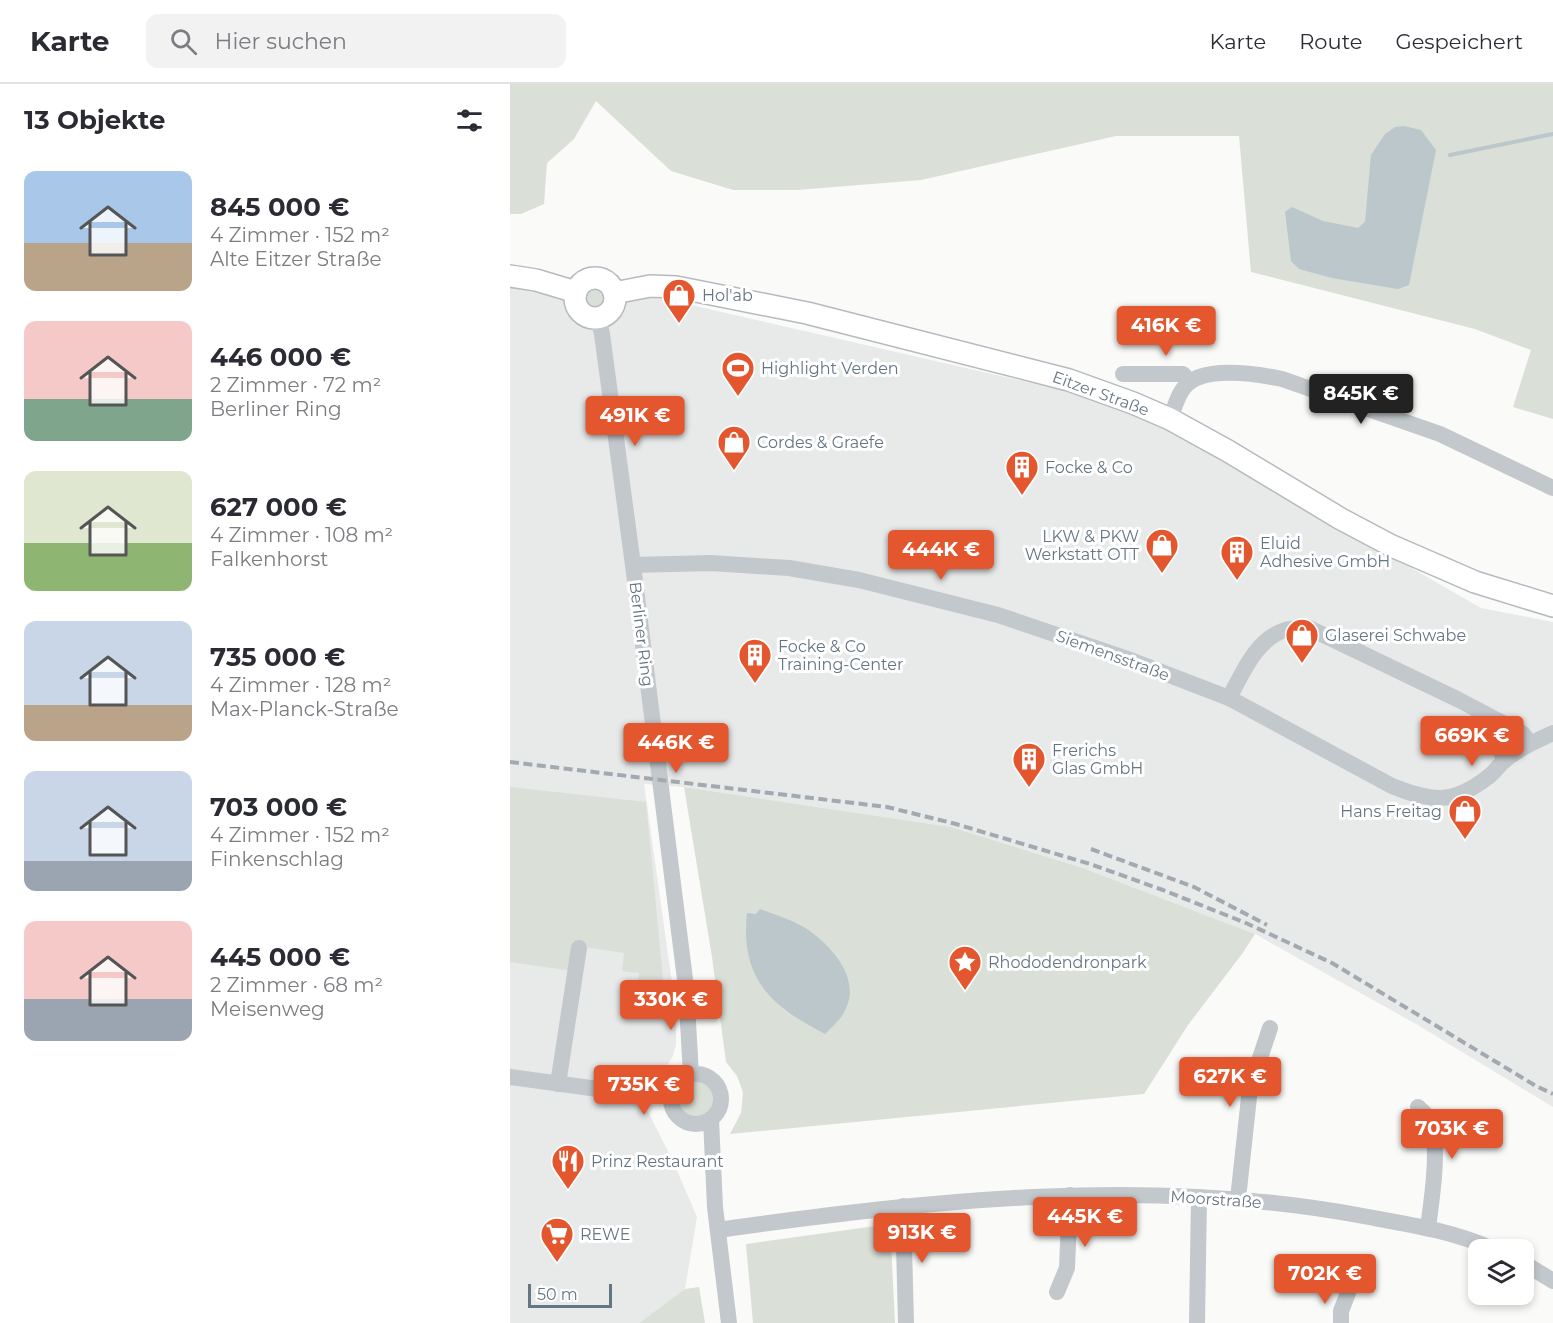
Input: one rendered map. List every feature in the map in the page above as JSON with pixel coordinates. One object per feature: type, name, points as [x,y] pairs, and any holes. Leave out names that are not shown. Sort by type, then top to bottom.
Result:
[{"type":"main road","points":[[510,276],[536,280],[576,292]]},
{"type":"main road","points":[[598,279],[608,284],[614,293],[611,309],[598,318],[580,311],[576,305],[576,292],[583,282],[598,279]]},
{"type":"main road","name":"Eitzer Straße","points":[[614,293],[664,285],[807,313],[1069,380],[1170,419],[1228,450],[1341,519],[1392,546],[1475,582],[1553,606]]},
{"type":"street","name":"Berliner Ring","points":[[598,318],[633,566],[698,1075]]},
{"type":"street","points":[[1170,419],[1183,388],[1190,382],[1206,375],[1234,373],[1261,375],[1282,379],[1440,434],[1553,488]]},
{"type":"street","points":[[1123,374],[1184,374],[1190,382]]},
{"type":"street","name":"Siemensstraße","points":[[633,566],[711,563],[799,569],[859,580],[998,615],[1230,698],[1392,786],[1418,796],[1438,799],[1455,797],[1489,776],[1505,760],[1530,743],[1553,733]]},
{"type":"street","points":[[1230,698],[1252,657],[1267,640],[1286,630],[1309,628],[1478,710],[1522,733],[1530,743]]},
{"type":"street","points":[[1478,710],[1505,760]]},
{"type":"street","points":[[558,1084],[579,948]]},
{"type":"street","points":[[1238,1199],[1250,1088],[1270,1028]]},
{"type":"street","points":[[698,1075],[715,1083],[721,1096],[720,1107],[704,1122],[681,1120],[672,1100],[679,1080],[698,1075]]},
{"type":"street","points":[[510,1077],[672,1100]]},
{"type":"street","points":[[1418,1107],[1428,1117],[1432,1128],[1436,1172],[1428,1228]]},
{"type":"street","points":[[704,1122],[729,1323]]},
{"type":"street","points":[[1057,1292],[1067,1268],[1070,1195]]},
{"type":"street","name":"Moorstraße","points":[[718,1230],[903,1206],[985,1199],[1070,1195],[1145,1195],[1238,1199],[1336,1211],[1428,1228],[1468,1241]]},
{"type":"street","points":[[1197,1323],[1199,1197]]},
{"type":"street","points":[[903,1206],[906,1323]]},
{"type":"street","points":[[1534,1269],[1553,1281]]},
{"type":"street","points":[[1341,1323],[1341,1311],[1348,1293]]},
{"type":"shaded area","points":[[510,84],[1553,84],[1553,419],[1513,407],[1531,350],[1475,329],[1251,272],[1239,136],[1116,136],[921,180],[797,190],[733,190],[671,171],[596,101],[574,139],[547,163],[544,204],[521,214],[510,214]]},
{"type":"shaded area","points":[[1404,126],[1421,130],[1436,150],[1409,285],[1398,289],[1332,278],[1299,269],[1291,261],[1285,212],[1292,207],[1323,221],[1358,228],[1365,222],[1371,155],[1385,134],[1395,127]]},
{"type":"shaded area","points":[[510,286],[531,286],[568,299],[648,295],[1070,392],[1164,425],[1481,608],[1553,622],[1553,1107],[1416,1024],[1255,934],[1083,868],[951,827],[684,787],[644,784],[676,1011],[676,1044],[673,1056],[666,1067],[650,1078],[647,1110],[672,1159],[697,1217],[685,1289],[639,1323],[510,1323]]},
{"type":"shaded area","points":[[594,287],[603,290],[606,299],[603,308],[594,311],[585,308],[582,299],[585,290]]},
{"type":"shaded area","points":[[510,787],[646,802],[664,989],[637,986],[639,973],[622,971],[624,953],[584,947],[580,972],[510,962]]},
{"type":"shaded area","name":"Rhododendronpark","points":[[684,787],[951,827],[1083,868],[1255,934],[1188,1025],[1144,1094],[730,1134],[741,1113],[743,1092],[737,1076],[726,1062],[712,957]]},
{"type":"shaded area","points":[[760,909],[807,929],[826,945],[842,966],[850,989],[849,1002],[841,1017],[825,1034],[789,1013],[775,1001],[763,988],[754,973],[746,936],[747,913],[756,914]]},
{"type":"shaded area","points":[[696,1077],[711,1084],[718,1099],[711,1114],[696,1121],[681,1114],[674,1099],[681,1084]]},
{"type":"shaded area","points":[[890,1224],[895,1323],[753,1323],[746,1244]]},
{"type":"shaded area","points":[[699,1287],[705,1323],[639,1323],[685,1289]]},
{"type":"waterway","points":[[1450,155],[1553,134]]},
{"type":"railway","points":[[510,762],[887,807],[956,824],[1090,864],[1246,923],[1332,963],[1553,1094]]},
{"type":"railway","points":[[1091,849],[1194,887],[1267,925]]},
{"type":"place","name":"Hol'ab","points":[[679,324]]},
{"type":"place","name":"Highlight Verden","points":[[738,397]]},
{"type":"place","name":"Cordes & Graefe","points":[[734,471]]},
{"type":"place","name":"Focke & Co","points":[[1022,496]]},
{"type":"place","name":"LKW & PKW Werkstatt OTT","points":[[1162,574]]},
{"type":"place","name":"Eluid Adhesive GmbH","points":[[1237,581]]},
{"type":"place","name":"Glaserei Schwabe","points":[[1302,664]]},
{"type":"place","name":"Focke & Co Training-Center","points":[[755,684]]},
{"type":"place","name":"Frerichs Glas GmbH","points":[[1029,788]]},
{"type":"place","name":"Hans Freitag","points":[[1465,840]]},
{"type":"place","name":"Rhododendronpark","points":[[965,991]]},
{"type":"place","name":"Prinz Restaurant","points":[[568,1190]]},
{"type":"place","name":"REWE","points":[[557,1263]]}]
